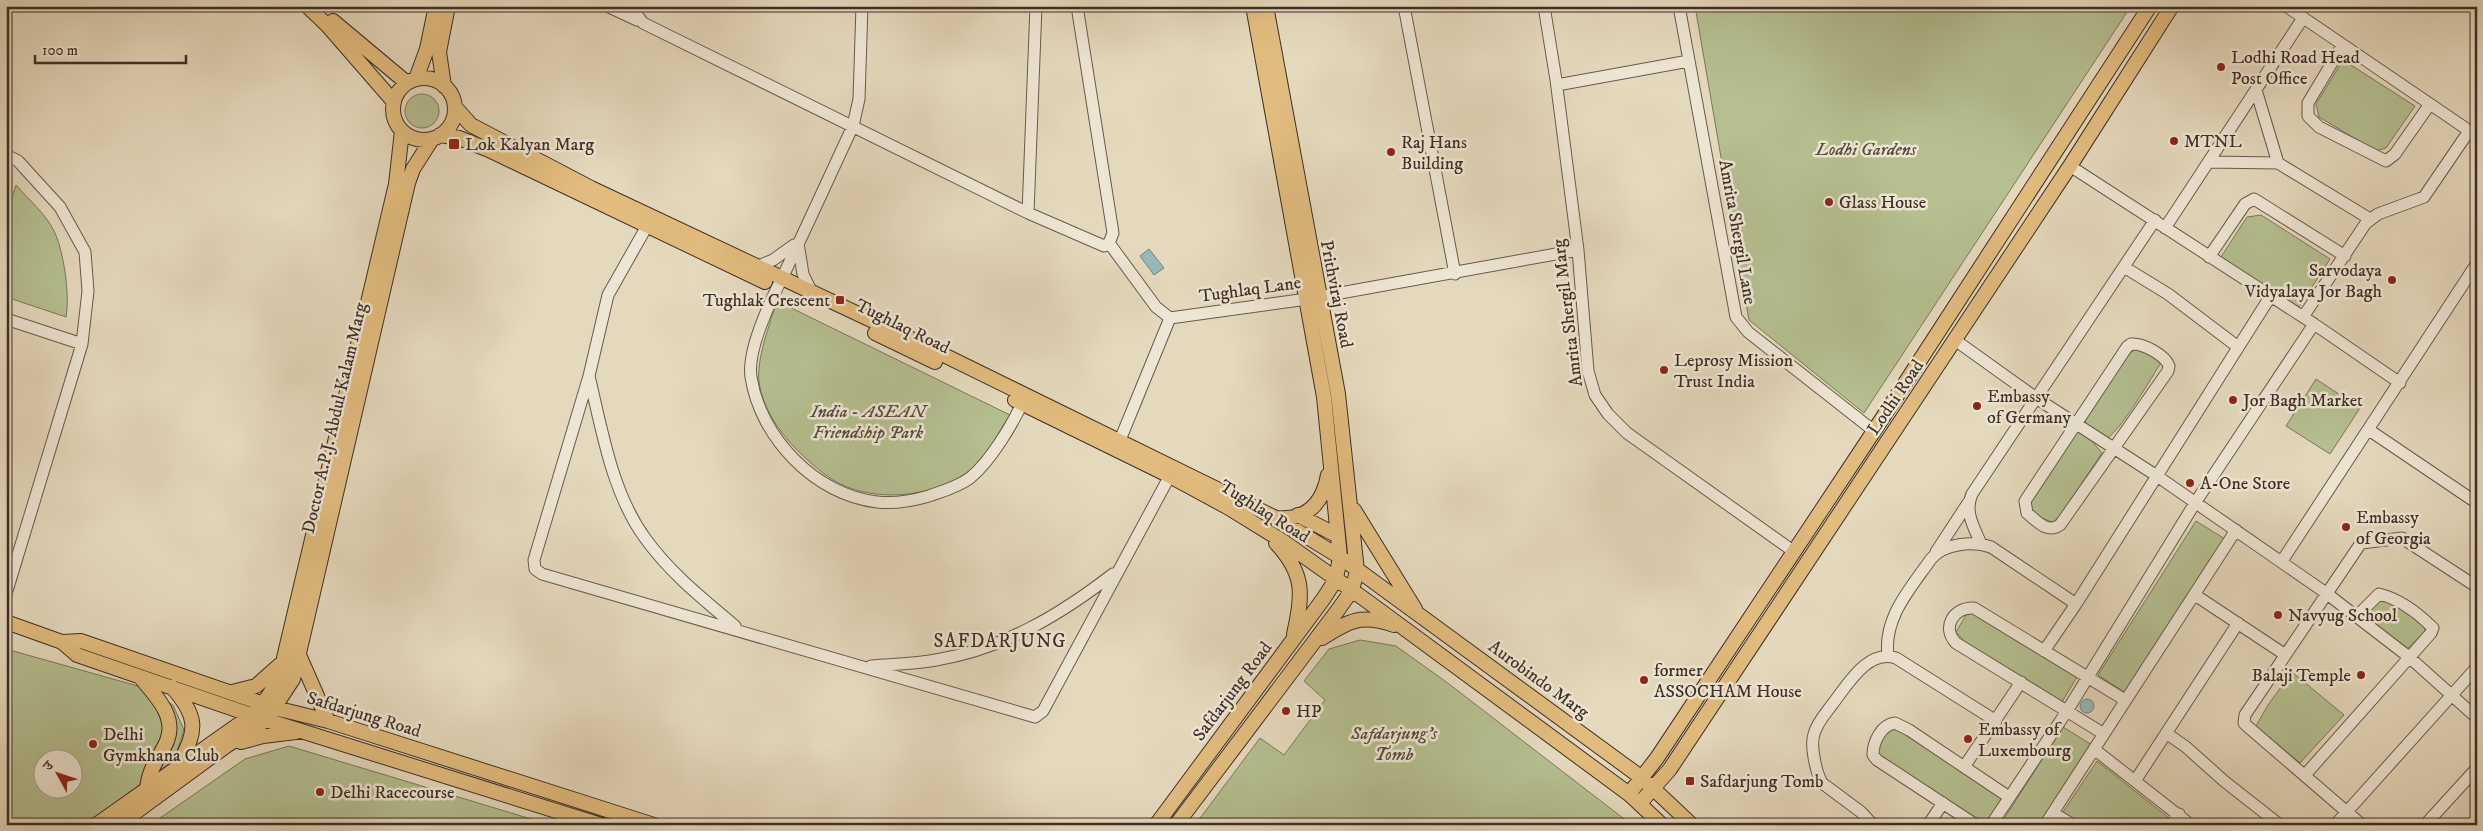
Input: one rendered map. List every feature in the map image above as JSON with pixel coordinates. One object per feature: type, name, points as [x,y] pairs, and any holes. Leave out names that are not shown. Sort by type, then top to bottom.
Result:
[{"type":"main road","points":[[307,6],[339,38],[394,102]]},
{"type":"main road","points":[[318,6],[365,49],[412,81],[430,79],[444,86],[450,92],[455,107],[450,125],[436,137],[414,139],[402,131],[393,114],[394,102],[399,91],[412,81],[435,39],[448,6]]},
{"type":"main road","points":[[436,6],[435,39],[444,86]]},
{"type":"main road","name":"Prithviraj Road","points":[[1253,6],[1313,298],[1338,394],[1357,571],[1352,590]]},
{"type":"main road","name":"Prithviraj Road","points":[[1266,6],[1313,298],[1329,462],[1338,519],[1340,557],[1336,579]]},
{"type":"main road","name":"Lodhi Road","points":[[1628,794],[1657,758],[1874,431],[2150,6]]},
{"type":"main road","name":"Lodhi Road","points":[[1640,803],[1670,769],[2070,166],[2172,6]]},
{"type":"main road","name":"Tughlaq Road","points":[[455,107],[471,125],[648,222],[756,268],[779,284],[812,293],[1024,400],[1120,440],[1229,508],[1352,590]]},
{"type":"main road","name":"Doctor A.P.J. Abdul Kalam Marg","points":[[270,705],[293,679],[299,654],[298,628],[396,184],[402,131]]},
{"type":"main road","name":"Tughlaq Road","points":[[436,137],[459,138],[489,150],[648,222],[1172,472],[1276,518],[1340,557],[1357,571]]},
{"type":"main road","name":"Doctor A.P.J. Abdul Kalam Marg","points":[[270,705],[283,662],[298,628],[408,184],[413,169],[436,137]]},
{"type":"main road","points":[[1276,518],[1298,515],[1311,510],[1319,503],[1326,486],[1329,462]]},
{"type":"main road","points":[[1351,505],[1419,614]]},
{"type":"main road","points":[[1298,515],[1338,536]]},
{"type":"main road","points":[[1266,532],[1288,556],[1300,582],[1300,609],[1293,640]]},
{"type":"main road","name":"Aurobindo Marg","points":[[1357,571],[1419,614],[1642,778],[1692,825]]},
{"type":"main road","name":"Safdarjung Road","points":[[1156,825],[1336,579]]},
{"type":"main road","points":[[1352,590],[1640,803],[1662,825]]},
{"type":"main road","name":"Safdarjung Road","points":[[1176,825],[1352,590]]},
{"type":"main road","points":[[1314,643],[1349,622],[1360,619],[1380,620],[1402,627]]},
{"type":"main road","name":"Safdarjung Road","points":[[6,622],[62,642],[81,641],[270,705],[328,721],[654,825]]},
{"type":"main road","name":"Safdarjung Road","points":[[62,642],[76,655],[266,720],[601,825]]},
{"type":"main road","points":[[299,654],[328,721]]},
{"type":"main road","points":[[231,692],[256,686],[283,662]]},
{"type":"main road","points":[[140,677],[160,701],[168,715],[170,729],[167,742],[151,767],[147,787]]},
{"type":"main road","points":[[172,687],[183,699],[193,722],[193,734],[176,768]]},
{"type":"main road","points":[[96,825],[252,714],[270,705]]},
{"type":"main road","points":[[118,825],[226,746],[266,720],[270,705]]},
{"type":"main road","points":[[1236,716],[1250,727]]},
{"type":"main road","points":[[226,746],[263,736],[302,732]]},
{"type":"street","points":[[606,6],[643,22],[1028,213],[1104,246],[1109,243],[1113,233],[1077,6]]},
{"type":"street","points":[[630,6],[643,22]]},
{"type":"street","points":[[862,6],[859,100],[853,126],[779,284],[756,338],[751,375],[759,405],[773,435],[795,460],[821,481],[848,495],[876,502],[907,502],[952,489],[970,478],[988,459],[1024,400]]},
{"type":"street","points":[[1028,213],[1036,6]]},
{"type":"street","points":[[1404,6],[1454,274]]},
{"type":"street","name":"Amrita Shergil Marg","points":[[1544,6],[1578,250],[1588,371],[1595,395],[1608,414],[1627,433],[1793,551]]},
{"type":"street","name":"Amrita Shergil Lane","points":[[1679,6],[1736,317],[1748,332],[1874,431]]},
{"type":"street","points":[[2286,6],[2473,134],[2424,197],[2370,219],[2303,317]]},
{"type":"street","points":[[2165,228],[2303,18]]},
{"type":"street","points":[[2342,46],[2308,103],[2308,116],[2319,127],[2386,161],[2395,154],[2430,104]]},
{"type":"street","points":[[1556,85],[1689,61]]},
{"type":"street","points":[[2256,90],[2278,163]]},
{"type":"street","points":[[6,155],[18,161],[60,206],[85,252],[88,291],[82,344],[6,594]]},
{"type":"street","points":[[2209,162],[2278,163],[2370,219]]},
{"type":"street","points":[[2070,166],[2314,324],[2400,383]]},
{"type":"street","points":[[2209,257],[2245,204],[2254,199],[2345,256]]},
{"type":"street","points":[[1888,656],[1886,640],[1894,616],[2155,220]]},
{"type":"street","points":[[648,222],[608,295],[589,376],[534,560],[535,569],[542,574],[739,629],[1031,716],[1039,715],[1172,472]]},
{"type":"street","points":[[756,268],[773,260],[798,243]]},
{"type":"street","points":[[798,243],[803,274],[812,293]]},
{"type":"street","points":[[1109,243],[1156,307],[1170,318],[1120,440]]},
{"type":"street","name":"Tughlaq Lane","points":[[1170,318],[1313,298],[1454,274],[1578,250]]},
{"type":"street","points":[[2282,561],[2477,263]]},
{"type":"street","points":[[2124,267],[2168,294],[2238,347]]},
{"type":"street","points":[[2044,651],[2076,604],[2270,297]]},
{"type":"street","points":[[6,319],[82,344]]},
{"type":"street","points":[[1990,825],[2067,710],[2195,503],[2314,324]]},
{"type":"street","points":[[1955,340],[2036,398],[2282,561],[2409,657],[2477,718]]},
{"type":"street","points":[[2131,344],[2139,344],[2164,358],[2169,366],[2168,371],[2112,448],[2060,525],[2055,528],[2046,528],[2027,513],[2025,502],[2075,424],[2127,347],[2131,344]]},
{"type":"street","points":[[589,376],[613,469],[627,506],[644,537],[687,586],[739,629]]},
{"type":"street","points":[[2369,430],[2477,503]]},
{"type":"street","points":[[1968,503],[1970,520],[1982,544]]},
{"type":"street","points":[[2045,825],[2236,530]]},
{"type":"street","points":[[2362,825],[2244,723],[2245,715],[2359,544],[2398,536],[2477,588]]},
{"type":"street","points":[[1936,554],[1948,548],[1982,544],[2000,552],[2076,604]]},
{"type":"street","points":[[865,667],[936,660],[969,653],[1003,642],[1042,623],[1088,594],[1117,572]]},
{"type":"street","points":[[2305,775],[2431,633],[2433,628],[2422,617],[2391,597],[2379,594],[2357,616]]},
{"type":"street","points":[[2195,595],[2284,654]]},
{"type":"street","points":[[2104,734],[1956,643],[1950,636],[1948,628],[1952,619],[1958,610],[1974,608],[2125,700]]},
{"type":"street","points":[[2136,781],[2238,624]]},
{"type":"street","points":[[1873,825],[1861,812],[1822,783],[1812,741],[1818,724],[1856,674],[1876,660],[1888,656],[1942,685],[1996,721]]},
{"type":"street","points":[[2335,825],[2477,667]]},
{"type":"street","points":[[1964,767],[2021,682]]},
{"type":"street","points":[[1976,825],[1877,760],[1873,755],[1875,742],[1884,728],[1895,722],[2009,797]]},
{"type":"street","points":[[2166,733],[2186,747],[2224,781],[2280,825]]},
{"type":"street","points":[[2094,750],[2191,825]]},
{"type":"street","points":[[2425,825],[2477,768]]},
{"type":"street","points":[[1928,825],[1943,803]]},
{"type":"street","points":[[2053,813],[2072,825]]},
{"type":"street","points":[[2171,825],[2179,814]]},
{"type":"green space","name":"Lodhi Gardens","points":[[1695,6],[2131,6],[1864,413],[1749,320]]},
{"type":"green space","points":[[2343,60],[2415,106],[2386,148],[2376,151],[2319,117],[2316,104]]},
{"type":"green space","points":[[422,94],[429,95],[434,99],[438,104],[438,118],[434,123],[429,127],[422,128],[415,127],[410,123],[406,118],[405,111],[406,104],[410,99],[415,95]]},
{"type":"green space","points":[[16,185],[52,226],[55,233],[67,286],[66,317],[6,297],[6,217]]},
{"type":"green space","points":[[2261,215],[2330,259],[2299,307],[2221,257],[2247,217]]},
{"type":"green space","name":"India - ASEAN Friendship Park","points":[[777,301],[1010,415],[981,459],[957,479],[928,490],[895,495],[863,492],[847,487],[823,473],[795,448],[777,426],[764,401],[759,382],[760,363],[764,342]]},
{"type":"green space","points":[[2138,347],[2162,361],[2118,428],[2105,439],[2085,423],[2087,414],[2128,355]]},
{"type":"green space","points":[[2316,379],[2360,408],[2330,454],[2286,426]]},
{"type":"green space","points":[[2076,431],[2089,438],[2102,453],[2060,516],[2053,522],[2039,516],[2028,504]]},
{"type":"green space","points":[[2196,521],[2225,539],[2126,693],[2098,675]]},
{"type":"green space","points":[[2381,600],[2399,607],[2425,626],[2425,632],[2407,649],[2365,616]]},
{"type":"green space","points":[[1969,610],[2077,677],[2062,702],[1966,643],[1956,632]]},
{"type":"green space","name":"Safdarjung's Tomb","points":[[1360,640],[1396,646],[1449,684],[1632,825],[1195,825],[1260,738],[1284,755],[1325,700],[1304,681],[1329,649]]},
{"type":"green space","name":"Delhi Gymkhana Club","points":[[6,649],[145,688],[173,705],[184,730],[174,760],[84,825],[6,825]]},
{"type":"green space","points":[[2292,672],[2344,715],[2300,763],[2256,726],[2268,705]]},
{"type":"green space","points":[[1894,726],[2004,798],[1985,825],[1877,756],[1881,739]]},
{"type":"green space","points":[[2063,727],[2092,745],[2040,825],[2000,825]]},
{"type":"green space","name":"Delhi Racecourse","points":[[289,746],[551,825],[150,825],[245,759]]},
{"type":"green space","points":[[2097,761],[2169,818],[2163,825],[2084,825],[2063,812]]},
{"type":"water","points":[[1149,249],[1164,268],[1154,275],[1140,256]]},
{"type":"water","points":[[2084,699],[2090,699],[2094,706],[2090,713],[2084,713],[2080,709],[2080,703]]},
{"type":"place","name":"Lodhi Road Head Post Office","points":[[2221,67]]},
{"type":"place","name":"MTNL","points":[[2174,141]]},
{"type":"place","name":"Lok Kalyan Marg","points":[[454,144]]},
{"type":"place","name":"Raj Hans Building","points":[[1391,152]]},
{"type":"place","name":"Glass House","points":[[1829,202]]},
{"type":"place","name":"Sarvodaya Vidyalaya Jor Bagh","points":[[2392,280]]},
{"type":"place","name":"Tughlak Crescent","points":[[840,300]]},
{"type":"place","name":"Leprosy Mission Trust India","points":[[1664,370]]},
{"type":"place","name":"Jor Bagh Market","points":[[2233,400]]},
{"type":"place","name":"Embassy of Germany","points":[[1977,406]]},
{"type":"place","name":"A-One Store","points":[[2190,483]]},
{"type":"place","name":"Embassy of Georgia","points":[[2346,527]]},
{"type":"place","name":"Navyug School","points":[[2278,615]]},
{"type":"place","name":"Balaji Temple","points":[[2361,675]]},
{"type":"place","name":"former ASSOCHAM House","points":[[1644,680]]},
{"type":"place","name":"HP","points":[[1286,711]]},
{"type":"place","name":"Embassy of Luxembourg","points":[[1968,739]]},
{"type":"place","name":"Delhi Gymkhana Club","points":[[93,744]]},
{"type":"place","name":"Safdarjung Tomb","points":[[1690,781]]},
{"type":"place","name":"Delhi Racecourse","points":[[320,792]]},
{"type":"district","name":"SAFDARJUNG","points":[[1000,640]]}]
